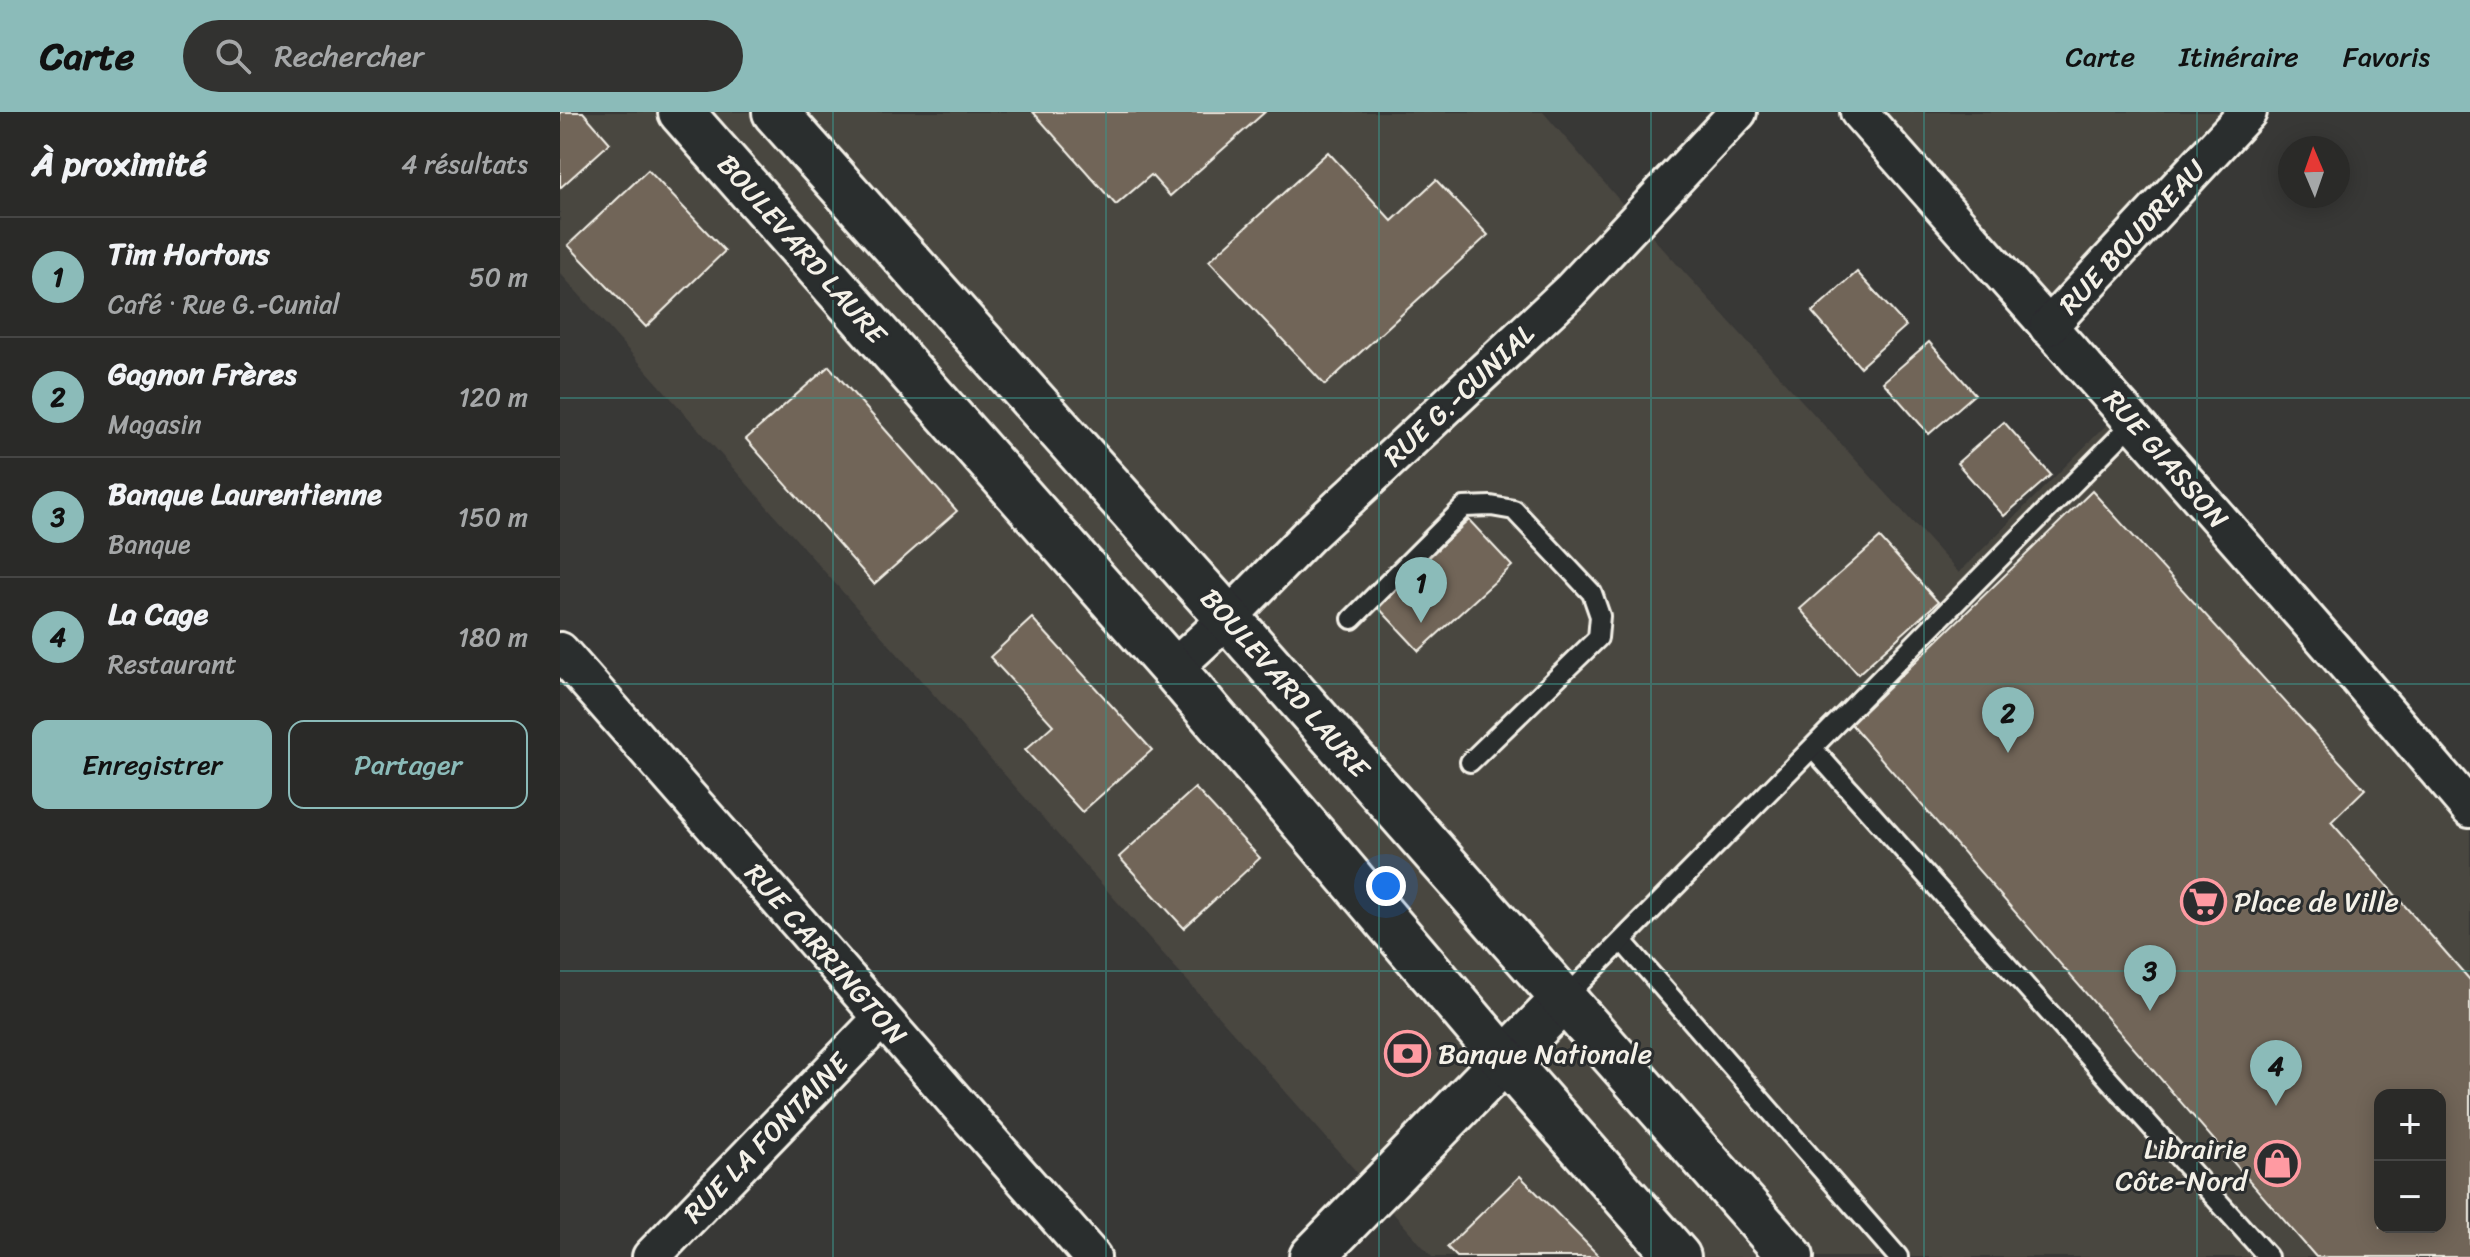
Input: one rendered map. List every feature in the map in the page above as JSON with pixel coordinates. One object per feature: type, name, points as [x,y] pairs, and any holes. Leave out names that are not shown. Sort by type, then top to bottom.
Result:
[{"type":"main road","name":"BOULEVARD LAURE","points":[[681,112],[1173,669],[1504,1059],[1678,1257]]},
{"type":"main road","name":"BOULEVARD LAURE","points":[[775,112],[1228,618],[1791,1257]]},
{"type":"main road","points":[[1312,1257],[1564,999]]},
{"type":"street","name":"RUE G.-CUNIAL","points":[[1173,669],[1309,535],[1570,291],[1738,112]]},
{"type":"street","name":"RUE GIASSON","points":[[1859,112],[2135,421],[2470,809]]},
{"type":"street","name":"RUE BOUDREAU","points":[[2048,327],[2248,112]]},
{"type":"street","name":"RUE CARRINGTON","points":[[560,651],[1092,1257]]},
{"type":"street","name":"RUE LA FONTAINE","points":[[651,1257],[881,1019]]},
{"type":"lane","points":[[1564,999],[2135,421]]},
{"type":"lane","points":[[1352,619],[1464,507],[1491,506],[1514,510],[1592,593],[1600,616],[1598,638],[1470,762]]},
{"type":"lane","points":[[1813,749],[2268,1257]]},
{"type":"lane","points":[[1622,941],[1898,1257]]},
{"type":"shaded area","points":[[560,112],[1543,112],[1633,216],[1959,573],[2133,398],[2470,776],[2470,1257],[1432,1257],[560,273]]},
{"type":"shaded area","points":[[1875,112],[2235,112],[2047,310]]},
{"type":"building","points":[[560,112],[583,112],[610,143],[560,188]]},
{"type":"building","points":[[1033,112],[1265,112],[1170,196],[1151,175],[1116,205]]},
{"type":"building","points":[[1328,152],[1392,221],[1436,180],[1488,235],[1325,385],[1209,261]]},
{"type":"building","points":[[648,170],[725,251],[646,327],[568,245]]},
{"type":"building","points":[[1857,272],[1906,326],[1860,367],[1812,312]]},
{"type":"building","points":[[1929,342],[1975,394],[1929,434],[1883,382]]},
{"type":"building","points":[[829,366],[957,511],[874,584],[746,439]]},
{"type":"building","points":[[2004,422],[2051,475],[2004,516],[1957,463]]},
{"type":"building","name":"Place de Ville","points":[[2092,491],[2365,789],[2331,822],[2470,980],[2470,1257],[2316,1257],[1851,724]]},
{"type":"building","points":[[1469,520],[1512,566],[1419,651],[1376,605]]},
{"type":"building","points":[[1880,538],[1938,602],[1858,674],[1800,609]]},
{"type":"building","points":[[1032,618],[1152,750],[1082,812],[1025,750],[1053,725],[990,657]]},
{"type":"building","points":[[1195,788],[1260,858],[1184,928],[1119,857]]},
{"type":"building","points":[[1520,1176],[1600,1257],[1457,1257],[1447,1247]]},
{"type":"place","name":"Tim Hortons","points":[[1421,623]]},
{"type":"place","name":"Gagnon Frères","points":[[2008,753]]},
{"type":"place","name":"Place de Ville","points":[[2203,901]]},
{"type":"place","name":"Banque Laurentienne","points":[[2150,1011]]},
{"type":"place","name":"Banque Nationale","points":[[1407,1053]]},
{"type":"place","name":"La Cage","points":[[2276,1106]]},
{"type":"place","name":"Librairie Côte-Nord","points":[[2278,1164]]}]
